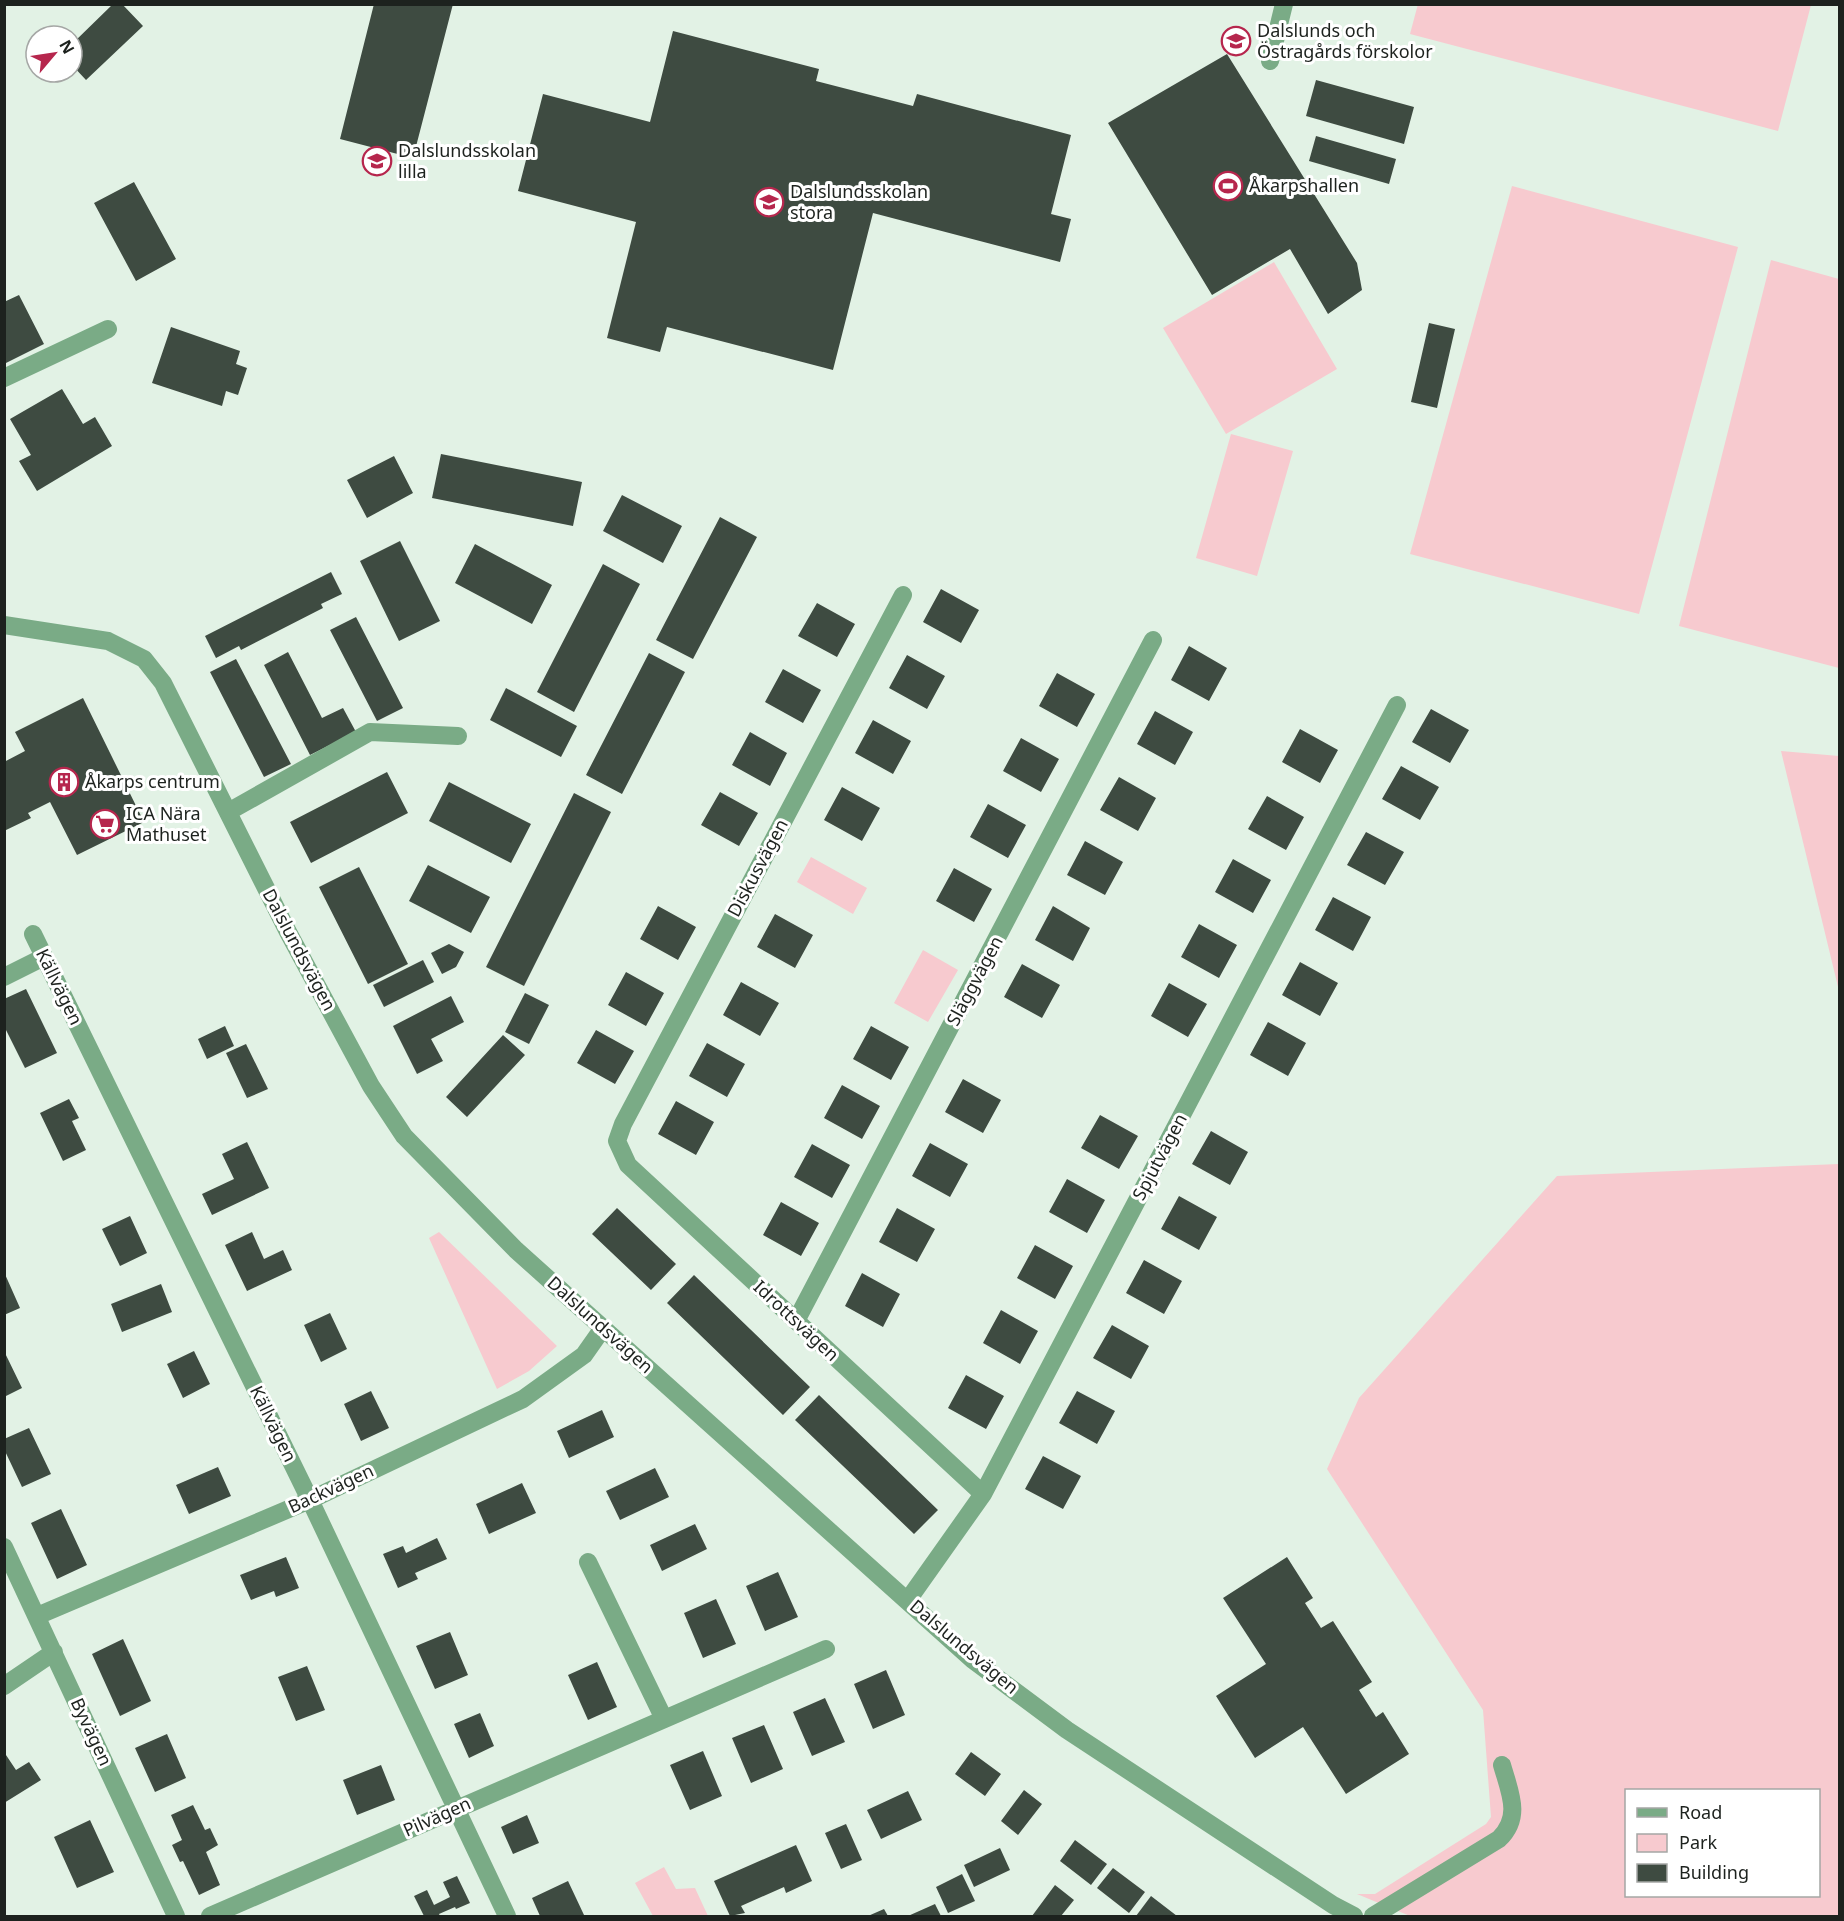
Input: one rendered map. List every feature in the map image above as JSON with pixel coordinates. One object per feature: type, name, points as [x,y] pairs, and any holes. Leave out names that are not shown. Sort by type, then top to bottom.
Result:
[{"type":"street","points":[[1270,61],[1284,4]]},
{"type":"street","points":[[4,378],[108,329]]},
{"type":"street","name":"Diskusvägen","points":[[617,1141],[623,1124],[903,595]]},
{"type":"street","name":"Dalslundsvägen","points":[[4,625],[108,641],[144,659],[163,683],[370,1086],[404,1136],[516,1250],[973,1660],[1066,1730],[1330,1911],[1354,1917]]},
{"type":"street","name":"Släggvägen","points":[[796,1321],[1153,640]]},
{"type":"street","name":"Spjutvägen","points":[[908,1600],[983,1494],[1397,705]]},
{"type":"street","points":[[228,812],[370,732],[458,736]]},
{"type":"street","name":"Källvägen","points":[[33,934],[310,1500],[507,1917]]},
{"type":"street","points":[[4,977],[44,957]]},
{"type":"street","name":"Idrottsvägen","points":[[617,1141],[628,1165],[983,1494]]},
{"type":"street","name":"Backvägen","points":[[37,1616],[310,1500],[523,1399],[584,1355],[603,1328]]},
{"type":"street","name":"Byvägen","points":[[4,1547],[176,1917]]},
{"type":"street","points":[[588,1562],[664,1719]]},
{"type":"street","name":"Pilvägen","points":[[210,1917],[455,1808],[826,1649]]},
{"type":"street","points":[[4,1686],[54,1652]]},
{"type":"street","points":[[1373,1917],[1499,1839],[1509,1830],[1515,1811],[1502,1765]]},
{"type":"green space","points":[[1418,4],[1811,5],[1778,131],[1410,34]]},
{"type":"green space","points":[[1512,186],[1738,247],[1639,614],[1410,554]]},
{"type":"green space","points":[[1771,260],[1839,279],[1839,668],[1679,626]]},
{"type":"green space","points":[[1274,262],[1337,369],[1226,434],[1163,328]]},
{"type":"green space","points":[[1231,434],[1293,451],[1257,576],[1196,558]]},
{"type":"green space","points":[[1781,751],[1839,756],[1839,991]]},
{"type":"green space","points":[[811,857],[867,888],[853,914],[797,882]]},
{"type":"green space","points":[[923,950],[958,970],[928,1022],[894,1003]]},
{"type":"green space","points":[[1839,1164],[1839,1916],[1410,1916],[1357,1894],[1375,1894],[1486,1824],[1491,1817],[1483,1710],[1327,1469],[1359,1398],[1557,1176]]},
{"type":"green space","points":[[439,1232],[557,1346],[529,1371],[497,1389],[429,1238]]},
{"type":"green space","points":[[664,1867],[676,1889],[695,1888],[708,1916],[653,1916],[635,1883]]},
{"type":"building","points":[[113,4],[122,4],[143,26],[86,80],[84,78],[84,32]]},
{"type":"building","points":[[374,4],[453,4],[413,158],[340,139]]},
{"type":"building","points":[[673,31],[819,69],[816,81],[913,106],[917,94],[1071,135],[1051,214],[1071,219],[1060,262],[873,213],[833,370],[667,327],[660,352],[607,338],[636,222],[518,191],[543,94],[650,122]]},
{"type":"building","name":"Åkarpshallen","points":[[1227,54],[1357,263],[1362,290],[1328,314],[1290,249],[1212,295],[1108,123]]},
{"type":"building","points":[[1316,80],[1414,107],[1404,144],[1306,116]]},
{"type":"building","points":[[1316,136],[1396,159],[1389,184],[1309,161]]},
{"type":"building","points":[[134,182],[176,259],[136,281],[94,203]]},
{"type":"building","points":[[19,295],[44,344],[6,363],[4,302]]},
{"type":"building","points":[[1429,323],[1455,329],[1437,408],[1411,402]]},
{"type":"building","points":[[171,327],[240,351],[236,364],[247,368],[238,395],[226,391],[222,406],[152,383]]},
{"type":"building","points":[[62,389],[83,424],[95,417],[112,446],[37,491],[19,461],[31,455],[10,419]]},
{"type":"building","points":[[441,454],[582,482],[573,526],[432,498]]},
{"type":"building","points":[[394,456],[413,493],[367,518],[347,480]]},
{"type":"building","points":[[622,495],[682,526],[663,563],[603,531]]},
{"type":"building","points":[[720,517],[757,537],[693,659],[656,640]]},
{"type":"building","points":[[400,541],[440,621],[399,641],[360,561]]},
{"type":"building","points":[[475,544],[552,585],[532,624],[455,583]]},
{"type":"building","points":[[603,564],[640,584],[574,712],[537,692]]},
{"type":"building","points":[[331,572],[342,594],[321,604],[323,608],[241,650],[239,646],[216,658],[205,636]]},
{"type":"building","points":[[941,589],[979,610],[961,643],[923,622]]},
{"type":"building","points":[[817,603],[855,624],[837,657],[798,636]]},
{"type":"building","points":[[356,617],[403,708],[377,721],[330,630]]},
{"type":"building","points":[[1189,646],[1227,668],[1209,701],[1171,680]]},
{"type":"building","points":[[288,652],[322,718],[343,708],[356,732],[310,755],[264,665]]},
{"type":"building","points":[[649,653],[685,672],[622,794],[586,775]]},
{"type":"building","points":[[907,655],[945,676],[927,709],[889,688]]},
{"type":"building","points":[[236,659],[291,764],[264,777],[210,672]]},
{"type":"building","points":[[783,669],[821,690],[803,723],[765,702]]},
{"type":"building","points":[[1057,673],[1095,694],[1077,727],[1039,706]]},
{"type":"building","points":[[506,688],[577,726],[561,757],[490,720]]},
{"type":"building","name":"Åkarps centrum","points":[[83,698],[144,822],[77,855],[50,802],[28,813],[31,818],[4,831],[4,762],[25,751],[15,732]]},
{"type":"building","points":[[1431,709],[1469,730],[1450,763],[1412,742]]},
{"type":"building","points":[[1155,711],[1193,732],[1175,765],[1137,744]]},
{"type":"building","points":[[873,720],[911,741],[893,774],[855,753]]},
{"type":"building","points":[[1300,729],[1338,750],[1320,783],[1282,762]]},
{"type":"building","points":[[750,732],[787,753],[770,786],[732,765]]},
{"type":"building","points":[[1021,738],[1059,759],[1041,792],[1003,771]]},
{"type":"building","points":[[1401,766],[1439,787],[1420,820],[1382,799]]},
{"type":"building","points":[[387,772],[408,813],[311,863],[290,822]]},
{"type":"building","points":[[1119,777],[1156,798],[1138,831],[1100,810]]},
{"type":"building","points":[[449,782],[531,824],[511,863],[429,821]]},
{"type":"building","points":[[842,787],[880,808],[862,841],[824,820]]},
{"type":"building","points":[[720,792],[758,813],[739,846],[701,825]]},
{"type":"building","points":[[574,793],[611,812],[524,986],[486,967]]},
{"type":"building","points":[[1267,796],[1304,817],[1286,850],[1248,829]]},
{"type":"building","points":[[988,804],[1026,825],[1008,858],[970,837]]},
{"type":"building","points":[[1366,832],[1404,852],[1385,885],[1347,865]]},
{"type":"building","points":[[1085,841],[1123,862],[1105,895],[1067,875]]},
{"type":"building","points":[[1233,859],[1271,880],[1253,913],[1215,892]]},
{"type":"building","points":[[428,865],[490,897],[471,933],[409,901]]},
{"type":"building","points":[[359,867],[408,964],[368,984],[319,887]]},
{"type":"building","points":[[954,868],[992,889],[974,922],[936,901]]},
{"type":"building","points":[[1333,897],[1371,917],[1353,951],[1315,930]]},
{"type":"building","points":[[658,906],[696,927],[678,960],[640,939]]},
{"type":"building","points":[[1053,906],[1090,928],[1073,961],[1035,940]]},
{"type":"building","points":[[775,914],[813,935],[795,968],[757,947]]},
{"type":"building","points":[[1199,924],[1237,945],[1219,978],[1181,957]]},
{"type":"building","points":[[449,944],[464,952],[456,967],[442,974],[431,953]]},
{"type":"building","points":[[423,960],[434,982],[384,1007],[373,985]]},
{"type":"building","points":[[1300,962],[1338,983],[1320,1016],[1282,995]]},
{"type":"building","points":[[1022,964],[1060,985],[1042,1018],[1004,997]]},
{"type":"building","points":[[626,972],[664,993],[646,1026],[608,1005]]},
{"type":"building","points":[[741,982],[779,1003],[760,1036],[723,1015]]},
{"type":"building","points":[[1169,983],[1207,1004],[1188,1037],[1151,1016]]},
{"type":"building","points":[[26,989],[57,1053],[25,1068],[4,1026],[4,999]]},
{"type":"building","points":[[525,993],[549,1005],[529,1044],[505,1032]]},
{"type":"building","points":[[451,996],[464,1022],[431,1039],[443,1061],[417,1074],[393,1026]]},
{"type":"building","points":[[1268,1022],[1306,1043],[1288,1076],[1250,1055]]},
{"type":"building","points":[[225,1026],[234,1046],[207,1059],[198,1039]]},
{"type":"building","points":[[871,1026],[909,1047],[891,1080],[853,1059]]},
{"type":"building","points":[[596,1030],[634,1051],[615,1084],[577,1063]]},
{"type":"building","points":[[503,1035],[525,1055],[467,1117],[446,1097]]},
{"type":"building","points":[[707,1043],[745,1064],[727,1097],[689,1076]]},
{"type":"building","points":[[246,1044],[268,1089],[247,1098],[226,1053]]},
{"type":"building","points":[[963,1079],[1001,1100],[983,1133],[945,1112]]},
{"type":"building","points":[[842,1085],[880,1106],[862,1139],[824,1118]]},
{"type":"building","points":[[69,1099],[79,1118],[72,1121],[86,1150],[63,1161],[40,1113]]},
{"type":"building","points":[[676,1101],[714,1122],[696,1155],[658,1134]]},
{"type":"building","points":[[1100,1115],[1138,1136],[1119,1169],[1081,1148]]},
{"type":"building","points":[[1211,1131],[1248,1152],[1230,1185],[1192,1164]]},
{"type":"building","points":[[247,1142],[269,1188],[212,1215],[202,1194],[234,1179],[222,1154]]},
{"type":"building","points":[[930,1143],[968,1164],[950,1197],[912,1176]]},
{"type":"building","points":[[812,1144],[850,1165],[832,1198],[794,1177]]},
{"type":"building","points":[[1067,1179],[1105,1200],[1087,1233],[1049,1212]]},
{"type":"building","points":[[1179,1196],[1217,1217],[1199,1250],[1161,1229]]},
{"type":"building","points":[[781,1202],[819,1223],[801,1256],[763,1235]]},
{"type":"building","points":[[617,1208],[676,1264],[651,1290],[592,1234]]},
{"type":"building","points":[[897,1208],[935,1229],[917,1262],[879,1242]]},
{"type":"building","points":[[130,1216],[147,1253],[120,1266],[102,1229]]},
{"type":"building","points":[[252,1232],[264,1259],[283,1250],[292,1270],[247,1291],[225,1245]]},
{"type":"building","points":[[1035,1245],[1073,1266],[1055,1299],[1017,1278]]},
{"type":"building","points":[[1144,1260],[1182,1281],[1164,1314],[1126,1293]]},
{"type":"building","points":[[4,1272],[20,1308],[4,1315]]},
{"type":"building","points":[[862,1273],[900,1294],[883,1327],[845,1306]]},
{"type":"building","points":[[694,1275],[810,1387],[783,1415],[667,1303]]},
{"type":"building","points":[[161,1284],[172,1312],[122,1332],[111,1304]]},
{"type":"building","points":[[1001,1310],[1038,1331],[1020,1364],[983,1343]]},
{"type":"building","points":[[330,1313],[347,1349],[321,1362],[304,1325]]},
{"type":"building","points":[[1112,1325],[1149,1346],[1131,1379],[1093,1358]]},
{"type":"building","points":[[4,1351],[22,1388],[4,1397]]},
{"type":"building","points":[[194,1351],[210,1384],[183,1398],[167,1364]]},
{"type":"building","points":[[966,1375],[1004,1396],[986,1429],[948,1408]]},
{"type":"building","points":[[371,1391],[389,1428],[361,1441],[344,1404]]},
{"type":"building","points":[[1077,1391],[1115,1411],[1097,1444],[1059,1423]]},
{"type":"building","points":[[819,1395],[938,1510],[914,1534],[795,1420]]},
{"type":"building","points":[[602,1410],[614,1437],[569,1458],[557,1431]]},
{"type":"building","points":[[29,1428],[51,1474],[22,1487],[4,1449],[4,1439]]},
{"type":"building","points":[[1043,1456],[1081,1476],[1063,1509],[1025,1489]]},
{"type":"building","points":[[218,1467],[231,1496],[189,1514],[176,1485]]},
{"type":"building","points":[[655,1468],[669,1497],[620,1520],[606,1491]]},
{"type":"building","points":[[522,1483],[536,1513],[489,1534],[476,1504]]},
{"type":"building","points":[[61,1509],[87,1565],[57,1579],[31,1523]]},
{"type":"building","points":[[695,1524],[707,1549],[662,1571],[650,1545]]},
{"type":"building","points":[[437,1538],[447,1559],[415,1573],[418,1579],[398,1588],[383,1554],[403,1546],[406,1553]]},
{"type":"building","points":[[286,1557],[299,1588],[276,1597],[274,1591],[251,1600],[240,1575]]},
{"type":"building","points":[[1287,1557],[1313,1598],[1305,1603],[1321,1628],[1333,1621],[1372,1682],[1359,1690],[1376,1717],[1383,1712],[1409,1754],[1346,1794],[1303,1727],[1255,1758],[1216,1696],[1266,1664],[1223,1598]]},
{"type":"building","points":[[778,1572],[798,1617],[765,1631],[746,1586]]},
{"type":"building","points":[[716,1599],[736,1644],[703,1658],[684,1613]]},
{"type":"building","points":[[450,1632],[468,1675],[435,1689],[416,1646]]},
{"type":"building","points":[[123,1639],[151,1701],[120,1716],[92,1654]]},
{"type":"building","points":[[597,1662],[617,1707],[588,1720],[568,1675]]},
{"type":"building","points":[[307,1666],[325,1710],[296,1721],[278,1677]]},
{"type":"building","points":[[886,1670],[905,1715],[873,1729],[854,1684]]},
{"type":"building","points":[[825,1698],[845,1742],[812,1756],[793,1712]]},
{"type":"building","points":[[480,1713],[494,1746],[469,1758],[454,1724]]},
{"type":"building","points":[[764,1725],[783,1769],[751,1783],[732,1738]]},
{"type":"building","points":[[167,1734],[186,1778],[155,1792],[135,1748]]},
{"type":"building","points":[[703,1751],[722,1796],[690,1810],[670,1765]]},
{"type":"building","points":[[4,1752],[16,1770],[29,1762],[41,1780],[4,1803]]},
{"type":"building","points":[[971,1752],[1001,1774],[985,1796],[955,1774]]},
{"type":"building","points":[[381,1765],[395,1800],[357,1815],[343,1780]]},
{"type":"building","points":[[1024,1790],[1042,1804],[1018,1835],[1001,1821]]},
{"type":"building","points":[[908,1791],[922,1820],[881,1839],[867,1810]]},
{"type":"building","points":[[193,1805],[205,1830],[210,1828],[218,1845],[206,1852],[220,1885],[199,1895],[183,1861],[180,1862],[172,1845],[182,1840],[171,1815]]},
{"type":"building","points":[[527,1815],[539,1843],[513,1854],[501,1827]]},
{"type":"building","points":[[90,1820],[114,1872],[77,1888],[54,1837]]},
{"type":"building","points":[[846,1824],[862,1860],[841,1869],[825,1833]]},
{"type":"building","points":[[1075,1840],[1107,1864],[1091,1885],[1060,1861]]},
{"type":"building","points":[[796,1845],[812,1881],[786,1893],[784,1887],[741,1906],[745,1913],[730,1916],[714,1881]]},
{"type":"building","points":[[1000,1848],[1010,1870],[974,1887],[964,1865]]},
{"type":"building","points":[[1113,1868],[1145,1892],[1129,1913],[1097,1888]]},
{"type":"building","points":[[962,1874],[975,1901],[948,1913],[936,1887]]},
{"type":"building","points":[[457,1876],[470,1903],[456,1909],[455,1907],[439,1914],[440,1916],[424,1916],[414,1896],[427,1890],[434,1905],[450,1897],[443,1882]]},
{"type":"building","points":[[568,1881],[584,1915],[540,1916],[532,1898]]},
{"type":"building","points":[[1055,1885],[1074,1900],[1061,1916],[1032,1916]]},
{"type":"building","points":[[1151,1896],[1177,1916],[1136,1916]]},
{"type":"building","points":[[935,1904],[941,1916],[908,1916]]},
{"type":"building","points":[[884,1909],[888,1916],[868,1916]]},
{"type":"place","name":"Dalslunds och Östragårds förskolor","points":[[1236,41]]},
{"type":"place","name":"Dalslundsskolan lilla","points":[[377,161]]},
{"type":"place","name":"Åkarpshallen","points":[[1228,186]]},
{"type":"place","name":"Dalslundsskolan stora","points":[[769,202]]},
{"type":"place","name":"Åkarps centrum","points":[[64,782]]},
{"type":"place","name":"ICA Nära Mathuset","points":[[105,824]]}]
